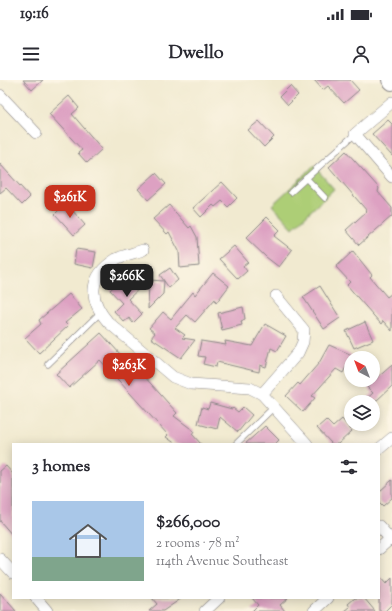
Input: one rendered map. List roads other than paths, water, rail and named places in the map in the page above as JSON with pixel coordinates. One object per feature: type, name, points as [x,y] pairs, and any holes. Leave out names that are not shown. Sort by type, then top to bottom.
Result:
[{"type":"street","points":[[389,80],[392,83]]},
{"type":"street","points":[[0,95],[36,134]]},
{"type":"street","points":[[392,102],[355,134],[392,177]]},
{"type":"street","points":[[143,250],[116,259],[97,278],[93,286],[94,298],[100,313],[108,322],[173,377],[191,384],[250,388],[262,394],[306,443]]},
{"type":"street","points":[[262,394],[298,353],[303,342],[304,330],[276,296]]},
{"type":"street","points":[[380,448],[392,438]]},
{"type":"street","points":[[380,527],[391,540],[380,548]]},
{"type":"street","points":[[37,599],[47,611]]},
{"type":"street","points":[[205,611],[218,599]]},
{"type":"street","points":[[314,611],[327,599]]},
{"type":"lane","points":[[291,192],[355,134]]},
{"type":"lane","points":[[306,178],[325,198]]},
{"type":"lane","points":[[48,364],[100,313]]},
{"type":"lane","points":[[237,443],[274,407]]}]
